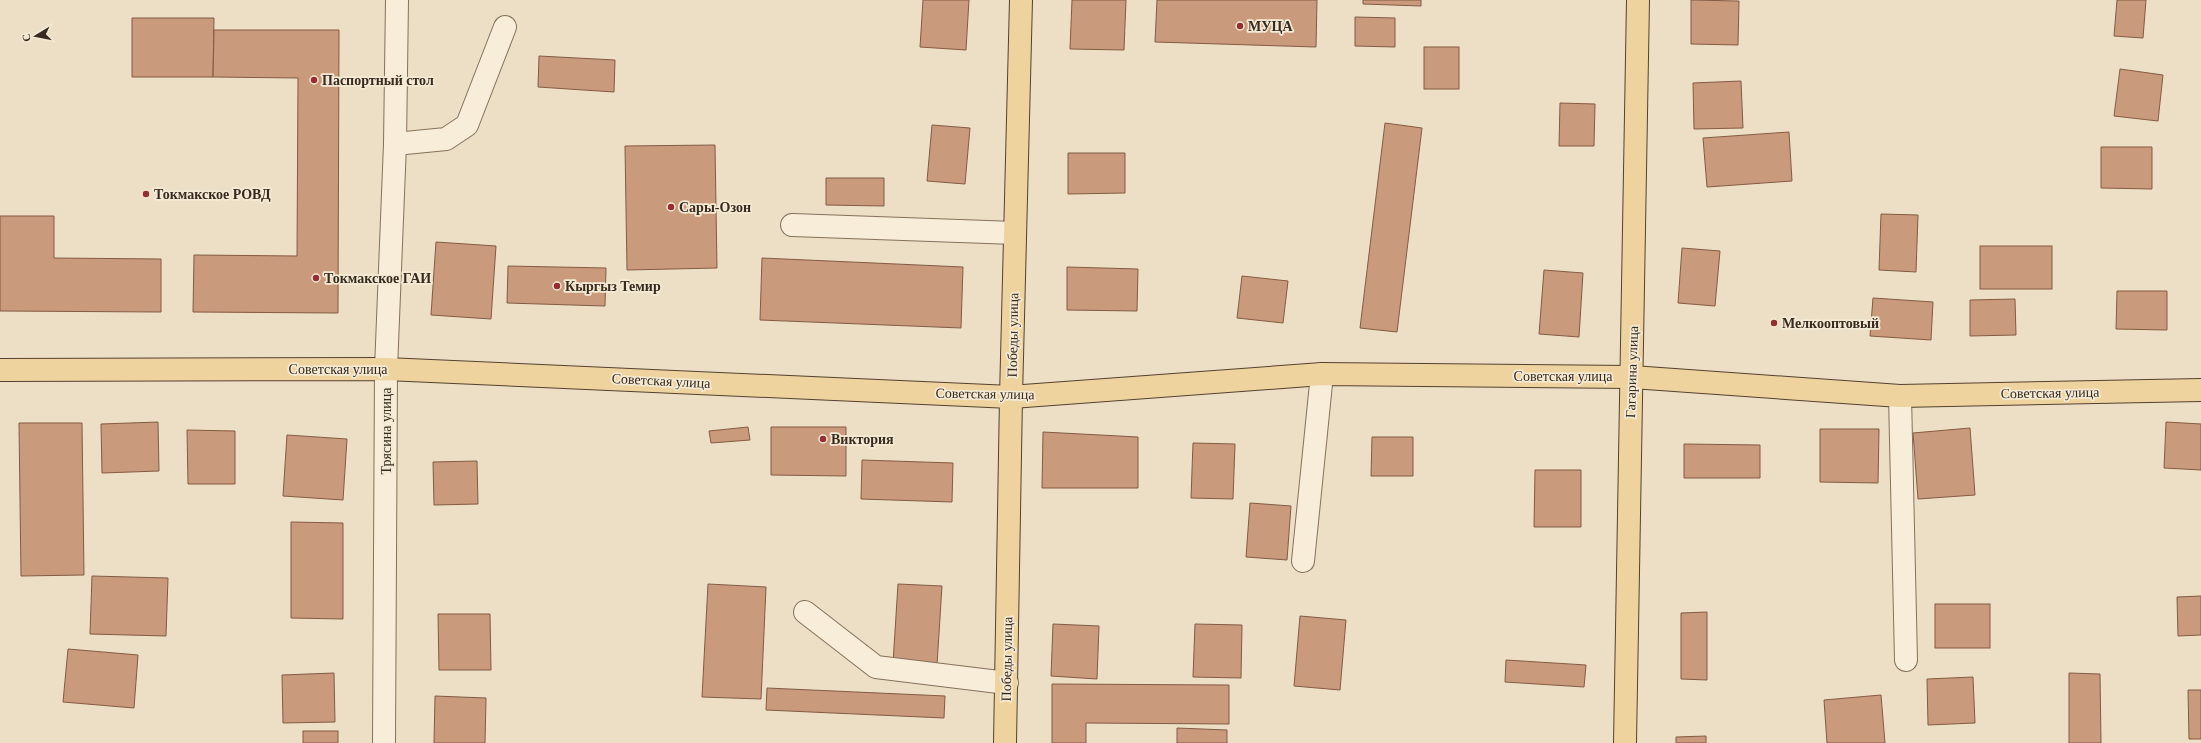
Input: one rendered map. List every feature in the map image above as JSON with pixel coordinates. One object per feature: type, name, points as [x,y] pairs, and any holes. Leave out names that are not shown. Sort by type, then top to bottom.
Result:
[{"type":"main road","name":"Победы улица","points":[[1005,743],[1011,397],[1022,0]]},
{"type":"main road","name":"Гагарина улица","points":[[1625,743],[1638,0]]},
{"type":"main road","name":"Советская улица","points":[[0,370],[386,369],[1011,397],[1322,374],[1632,376],[1900,396],[2201,390]]},
{"type":"street","name":"Трясина улица","points":[[384,743],[386,369],[395,144],[396,0]]},
{"type":"street","points":[[395,144],[446,139],[467,125],[505,27]]},
{"type":"street","points":[[792,225],[1015,233]]},
{"type":"street","points":[[1303,561],[1322,374]]},
{"type":"street","points":[[1900,396],[1906,660]]},
{"type":"street","points":[[805,612],[876,667],[1007,683]]},
{"type":"building","points":[[923,0],[969,0],[966,50],[920,47]]},
{"type":"building","points":[[1072,0],[1126,0],[1124,50],[1070,49]]},
{"type":"building","points":[[1157,0],[1317,0],[1316,47],[1155,42]]},
{"type":"building","points":[[1363,0],[1421,0],[1421,6],[1363,4]]},
{"type":"building","points":[[1691,0],[1739,1],[1738,45],[1691,44]]},
{"type":"building","points":[[2117,0],[2146,0],[2143,38],[2114,36]]},
{"type":"building","points":[[1355,17],[1395,18],[1395,47],[1355,46]]},
{"type":"building","points":[[132,18],[214,18],[213,77],[132,77]]},
{"type":"building","points":[[214,30],[339,30],[338,313],[193,312],[194,255],[297,256],[298,78],[213,77]]},
{"type":"building","points":[[1424,47],[1459,47],[1459,89],[1424,89]]},
{"type":"building","points":[[539,56],[615,60],[614,92],[538,87]]},
{"type":"building","points":[[2120,69],[2163,75],[2158,121],[2114,116]]},
{"type":"building","points":[[1741,81],[1743,128],[1694,129],[1693,83]]},
{"type":"building","points":[[1560,103],[1595,104],[1594,146],[1559,146]]},
{"type":"building","points":[[1385,123],[1422,128],[1397,332],[1360,328]]},
{"type":"building","points":[[932,125],[970,128],[965,184],[927,181]]},
{"type":"building","points":[[1789,132],[1792,181],[1707,187],[1703,138]]},
{"type":"building","name":"Сары-Озон","points":[[715,145],[717,268],[627,270],[625,146]]},
{"type":"building","points":[[2101,147],[2152,147],[2152,189],[2101,188]]},
{"type":"building","points":[[1068,153],[1125,153],[1125,193],[1068,194]]},
{"type":"building","points":[[826,178],[884,178],[884,206],[826,205]]},
{"type":"building","points":[[1881,214],[1918,215],[1916,272],[1879,270]]},
{"type":"building","points":[[0,216],[54,216],[54,258],[161,259],[161,312],[0,311]]},
{"type":"building","points":[[436,242],[496,246],[491,319],[431,315]]},
{"type":"building","points":[[1980,246],[2052,246],[2052,289],[1980,289]]},
{"type":"building","points":[[1682,248],[1720,251],[1715,306],[1678,303]]},
{"type":"building","points":[[762,258],[963,267],[961,328],[760,320]]},
{"type":"building","name":"Кыргыз Темир","points":[[508,266],[606,268],[605,306],[507,303]]},
{"type":"building","points":[[1067,267],[1138,269],[1137,311],[1067,310]]},
{"type":"building","points":[[1544,270],[1583,273],[1579,337],[1539,334]]},
{"type":"building","points":[[1242,276],[1288,281],[1283,323],[1237,318]]},
{"type":"building","points":[[2117,291],[2167,291],[2167,330],[2116,329]]},
{"type":"building","points":[[1873,298],[1933,302],[1931,340],[1870,336]]},
{"type":"building","points":[[2015,299],[2016,335],[1970,336],[1970,300]]},
{"type":"building","points":[[158,422],[159,471],[102,473],[101,424]]},
{"type":"building","points":[[2166,422],[2201,424],[2201,470],[2164,468]]},
{"type":"building","points":[[19,423],[82,423],[84,575],[21,576]]},
{"type":"building","points":[[748,427],[750,440],[711,443],[709,431]]},
{"type":"building","points":[[771,427],[846,427],[846,476],[771,475]]},
{"type":"building","points":[[1970,428],[1975,495],[1918,499],[1913,433]]},
{"type":"building","points":[[1820,429],[1879,429],[1878,483],[1820,482]]},
{"type":"building","points":[[187,430],[235,431],[235,484],[188,484]]},
{"type":"building","points":[[1043,432],[1138,437],[1138,488],[1042,488]]},
{"type":"building","points":[[287,435],[347,439],[343,500],[283,496]]},
{"type":"building","points":[[1372,437],[1413,437],[1413,476],[1371,476]]},
{"type":"building","points":[[1193,443],[1235,444],[1233,499],[1191,498]]},
{"type":"building","points":[[1684,444],[1760,445],[1760,478],[1684,478]]},
{"type":"building","points":[[862,460],[953,463],[952,502],[861,499]]},
{"type":"building","points":[[477,461],[478,504],[434,505],[433,462]]},
{"type":"building","points":[[1535,470],[1581,470],[1581,527],[1534,527]]},
{"type":"building","points":[[1250,503],[1291,506],[1287,560],[1246,557]]},
{"type":"building","points":[[291,522],[343,523],[343,619],[291,618]]},
{"type":"building","points":[[92,576],[168,578],[166,636],[90,634]]},
{"type":"building","points":[[708,584],[766,587],[761,699],[702,697]]},
{"type":"building","points":[[898,584],[942,586],[937,665],[893,663]]},
{"type":"building","points":[[2201,596],[2201,635],[2178,636],[2177,597]]},
{"type":"building","points":[[1935,604],[1990,604],[1990,648],[1935,648]]},
{"type":"building","points":[[1707,612],[1707,680],[1681,679],[1681,613]]},
{"type":"building","points":[[438,614],[490,614],[491,670],[439,670]]},
{"type":"building","points":[[1300,616],[1346,620],[1340,690],[1294,686]]},
{"type":"building","points":[[1053,624],[1099,626],[1097,679],[1051,676]]},
{"type":"building","points":[[1195,624],[1242,625],[1241,678],[1193,677]]},
{"type":"building","points":[[68,649],[138,655],[134,708],[63,702]]},
{"type":"building","points":[[1506,660],[1586,665],[1584,687],[1505,682]]},
{"type":"building","points":[[334,673],[335,722],[283,723],[282,675]]},
{"type":"building","points":[[2069,673],[2100,674],[2101,743],[2069,743]]},
{"type":"building","points":[[1973,677],[1975,723],[1928,725],[1927,679]]},
{"type":"building","points":[[1052,684],[1229,685],[1229,724],[1086,723],[1086,743],[1052,743]]},
{"type":"building","points":[[767,688],[945,696],[944,718],[766,710]]},
{"type":"building","points":[[2188,690],[2201,690],[2201,739],[2189,739]]},
{"type":"building","points":[[1881,695],[1885,743],[1827,743],[1824,700]]},
{"type":"building","points":[[435,696],[486,698],[485,743],[434,743]]},
{"type":"building","points":[[1177,728],[1227,730],[1227,743],[1177,743]]},
{"type":"building","points":[[303,731],[338,731],[338,743],[303,743]]},
{"type":"building","points":[[1706,736],[1706,743],[1676,743],[1676,737]]},
{"type":"place","name":"МУЦА","points":[[1240,26]]},
{"type":"place","name":"Паспортный стол","points":[[314,80]]},
{"type":"place","name":"Токмакское РОВД","points":[[146,194]]},
{"type":"place","name":"Сары-Озон","points":[[671,207]]},
{"type":"place","name":"Токмакское ГАИ","points":[[316,278]]},
{"type":"place","name":"Кыргыз Темир","points":[[557,286]]},
{"type":"place","name":"Мелкооптовый","points":[[1774,323]]},
{"type":"place","name":"Виктория","points":[[823,439]]}]
